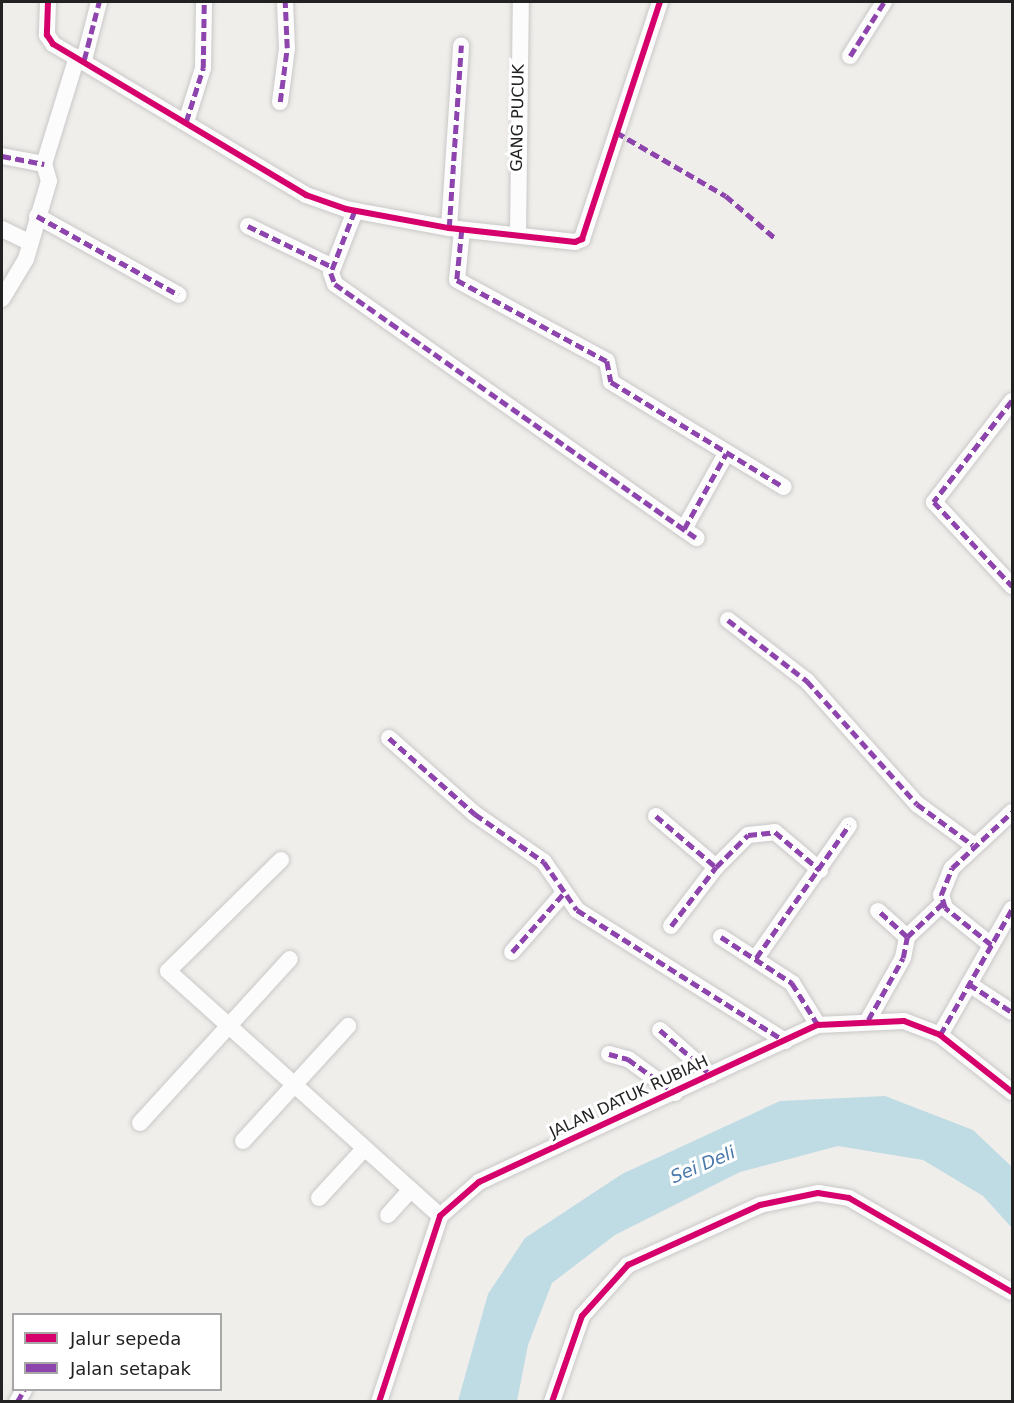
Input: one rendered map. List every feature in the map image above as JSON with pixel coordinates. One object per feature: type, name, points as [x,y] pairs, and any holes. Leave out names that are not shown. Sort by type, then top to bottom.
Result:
[{"type":"street","points":[[48,2],[48,40],[306,195],[355,211],[456,229],[582,239],[660,2]]},
{"type":"street","points":[[2,299],[17,281],[48,181],[44,164],[99,2]]},
{"type":"street","points":[[186,122],[202,68],[204,2]]},
{"type":"street","points":[[280,102],[285,2]]},
{"type":"street","name":"GANG PUCUK","points":[[518,235],[521,2]]},
{"type":"street","points":[[850,56],[884,2]]},
{"type":"street","points":[[460,45],[457,280],[607,362],[611,382],[726,454],[784,487]]},
{"type":"street","points":[[2,156],[44,164]]},
{"type":"street","points":[[355,211],[333,267],[335,284],[691,533],[726,454]]},
{"type":"street","points":[[37,216],[179,295]]},
{"type":"street","points":[[248,226],[333,267]]},
{"type":"street","points":[[2,229],[29,242]]},
{"type":"street","points":[[1012,401],[934,502],[1012,586]]},
{"type":"street","points":[[728,620],[807,681],[917,804],[973,844]]},
{"type":"street","points":[[389,738],[475,814],[544,862],[563,894],[577,910],[785,1041]]},
{"type":"street","points":[[868,1020],[903,958],[907,937],[943,903],[952,868],[973,844],[1012,812]]},
{"type":"street","points":[[656,816],[716,867]]},
{"type":"street","points":[[756,958],[820,870],[849,825]]},
{"type":"street","points":[[671,926],[716,867],[748,835],[765,831],[775,832],[820,870]]},
{"type":"street","points":[[281,860],[168,971],[409,1192],[440,1216],[379,1401]]},
{"type":"street","points":[[512,952],[563,894]]},
{"type":"street","points":[[943,903],[991,945]]},
{"type":"street","points":[[940,1035],[1012,909]]},
{"type":"street","points":[[879,911],[907,937]]},
{"type":"street","points":[[721,937],[792,983],[818,1025]]},
{"type":"street","points":[[140,1123],[290,959]]},
{"type":"street","points":[[969,984],[1012,1012]]},
{"type":"street","name":"JALAN DATUK RUBIAH","points":[[440,1216],[479,1182],[818,1025],[868,1020],[904,1021],[940,1035],[1012,1092]]},
{"type":"street","points":[[243,1141],[348,1026]]},
{"type":"street","points":[[660,1030],[711,1075]]},
{"type":"street","points":[[609,1054],[628,1059],[675,1093]]},
{"type":"street","points":[[319,1198],[363,1150]]},
{"type":"street","points":[[388,1215],[409,1192]]},
{"type":"street","points":[[552,1401],[582,1317],[628,1265],[760,1205],[818,1193],[849,1198],[1012,1292]]},
{"type":"water","name":"Sei Deli","points":[[885,1096],[973,1130],[1012,1167],[1012,1228],[983,1196],[923,1160],[838,1146],[740,1172],[615,1235],[552,1283],[528,1345],[517,1401],[458,1401],[488,1294],[525,1238],[622,1174],[780,1101]]},
{"type":"marked path","points":[[84,60],[99,2]]},
{"type":"marked path","points":[[186,122],[203,68],[204,2]]},
{"type":"marked path","points":[[280,102],[287,48],[285,2]]},
{"type":"marked path","points":[[850,56],[884,2]]},
{"type":"marked path","points":[[449,228],[461,45]]},
{"type":"marked path","points":[[616,132],[726,196],[775,238]]},
{"type":"marked path","points":[[2,156],[44,164]]},
{"type":"marked path","points":[[355,211],[331,273],[335,284],[697,538]]},
{"type":"marked path","points":[[37,216],[179,295]]},
{"type":"marked path","points":[[248,226],[333,267]]},
{"type":"marked path","points":[[462,230],[457,280],[607,361],[611,382],[784,487]]},
{"type":"marked path","points":[[1012,401],[934,502],[1012,586]]},
{"type":"marked path","points":[[684,529],[726,454]]},
{"type":"marked path","points":[[728,620],[807,681],[917,804],[973,845]]},
{"type":"marked path","points":[[389,738],[475,814],[544,862],[577,910],[785,1041]]},
{"type":"marked path","points":[[991,945],[945,908],[941,895],[952,868],[1012,812]]},
{"type":"marked path","points":[[656,816],[716,867]]},
{"type":"marked path","points":[[756,958],[849,825]]},
{"type":"marked path","points":[[671,926],[716,867],[748,835],[775,832],[820,870]]},
{"type":"marked path","points":[[512,952],[563,894]]},
{"type":"marked path","points":[[907,937],[943,903]]},
{"type":"marked path","points":[[940,1035],[1012,909]]},
{"type":"marked path","points":[[868,1020],[903,958],[907,937],[878,911]]},
{"type":"marked path","points":[[721,937],[792,983],[818,1025]]},
{"type":"marked path","points":[[969,984],[1012,1012]]},
{"type":"marked path","points":[[660,1030],[711,1075]]},
{"type":"marked path","points":[[609,1054],[628,1059],[675,1093]]},
{"type":"marked path","points":[[17,1402],[23,1391]]},
{"type":"cycle path","points":[[48,2],[47,35],[53,44],[306,195],[346,209],[449,228],[575,242],[582,239],[660,2]]},
{"type":"cycle path","points":[[379,1402],[440,1216],[479,1182],[818,1025],[904,1021],[940,1035],[1012,1092]]},
{"type":"cycle path","points":[[552,1402],[582,1316],[628,1265],[760,1205],[818,1193],[849,1198],[1012,1292]]}]
